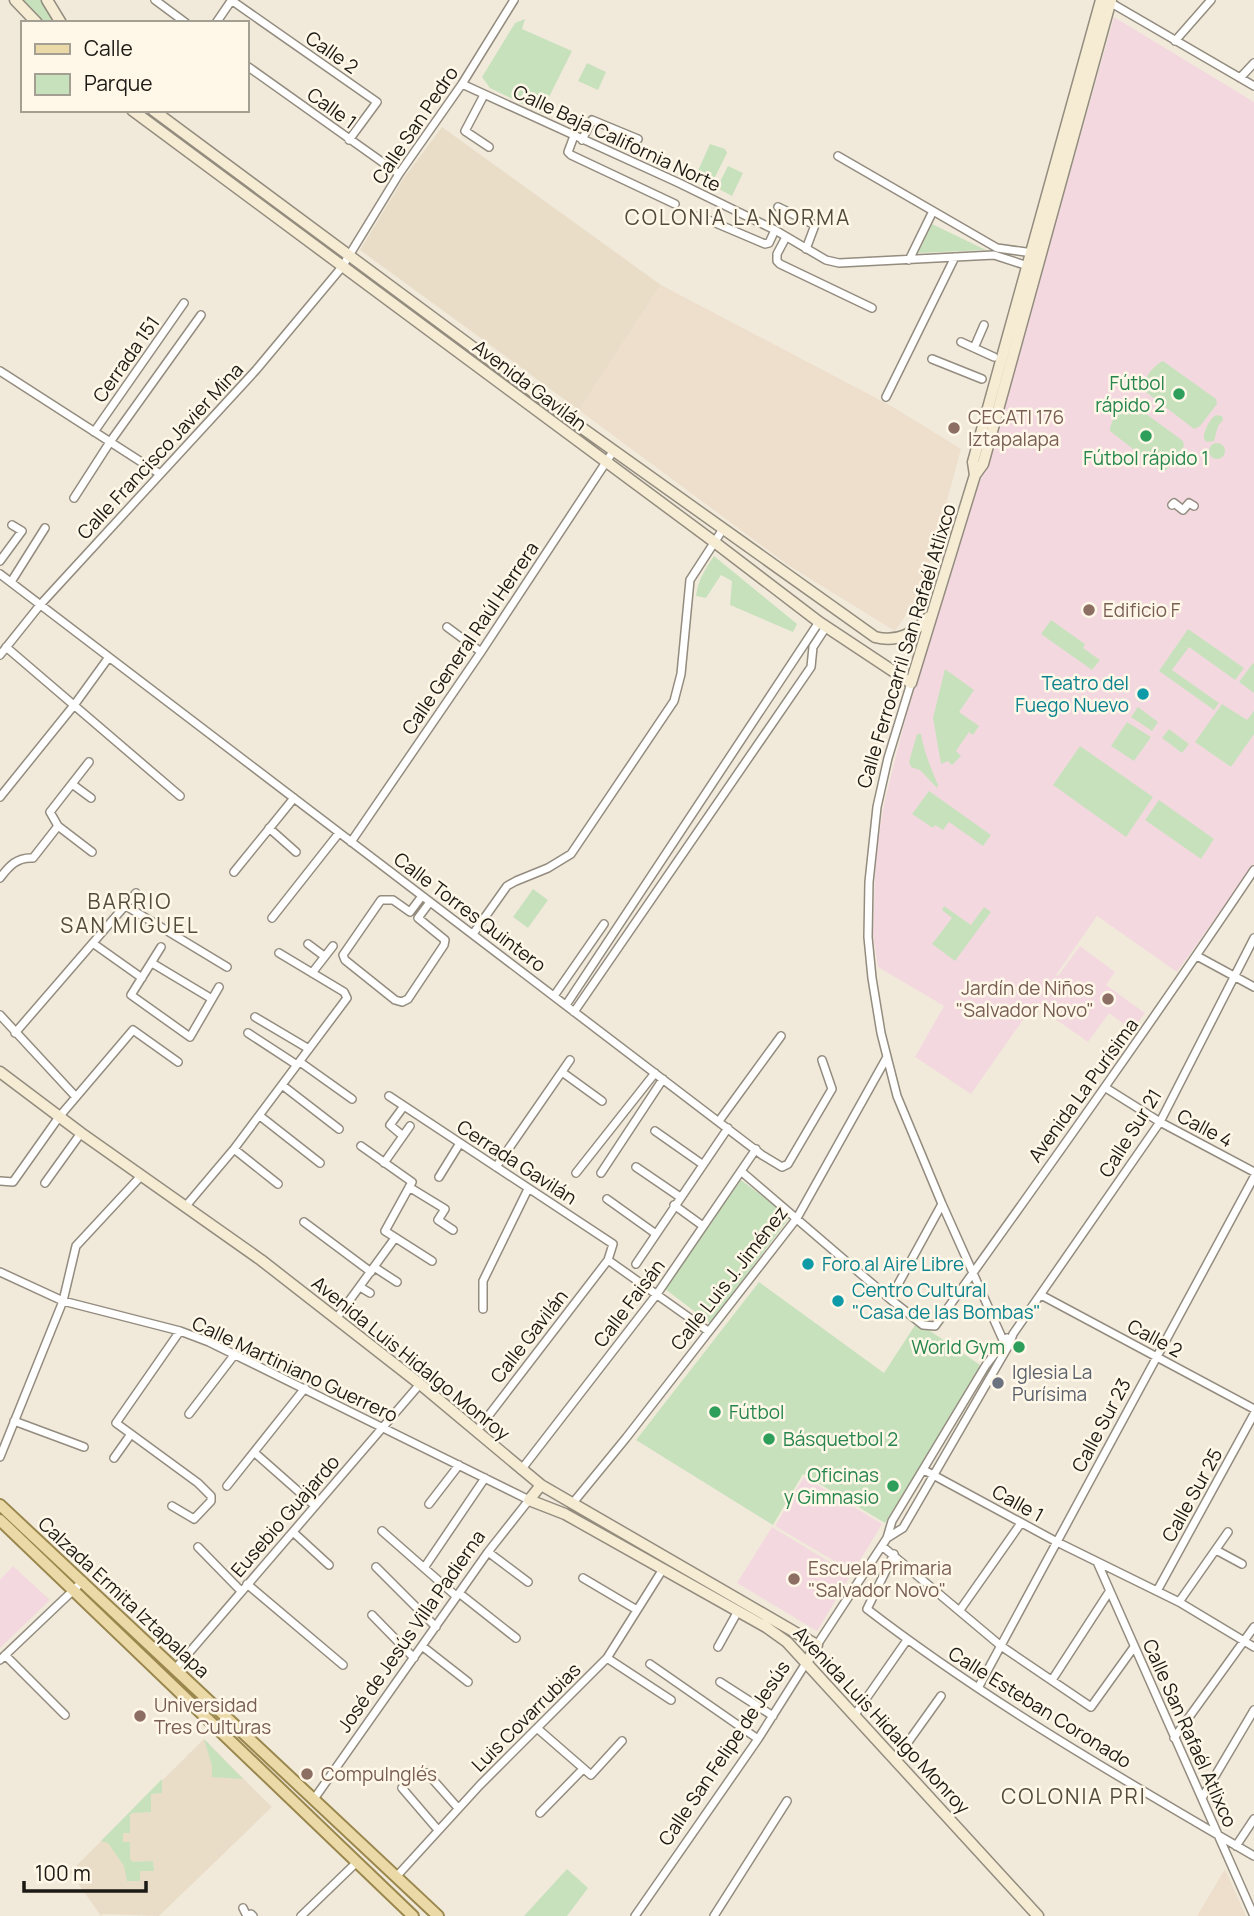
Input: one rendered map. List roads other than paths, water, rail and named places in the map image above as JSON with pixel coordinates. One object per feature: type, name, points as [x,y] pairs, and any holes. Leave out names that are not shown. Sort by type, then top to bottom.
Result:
[{"type":"main road","points":[[15,0],[35,21]]},
{"type":"main road","points":[[47,0],[60,21]]},
{"type":"main road","name":"Calle Ferrocarril San Rafaél Atlixco","points":[[911,682],[975,475],[983,464],[1038,252],[1110,2]]},
{"type":"main road","name":"Avenida Gavilán","points":[[135,112],[713,541],[822,625],[911,682]]},
{"type":"main road","name":"Avenida Gavilán","points":[[156,112],[349,257],[875,637],[883,639],[909,635],[932,614]]},
{"type":"main road","name":"Avenida Luis Hidalgo Monroy","points":[[0,1072],[261,1261],[420,1384],[541,1485],[817,1645]]},
{"type":"main road","name":"José de Jesús Villa Padierna","points":[[529,1500],[541,1485]]},
{"type":"main road","name":"Avenida Luis Hidalgo Monroy","points":[[529,1500],[565,1514],[777,1634],[896,1759],[1037,1916]]},
{"type":"main road","name":"Calzada Ermita Iztapalapa","points":[[0,1505],[438,1916]]},
{"type":"main road","name":"Calzada Ermita Iztapalapa","points":[[0,1520],[413,1916]]},
{"type":"main road","name":"Calle San Felipe de Jesús","points":[[806,1663],[817,1645]]},
{"type":"street","points":[[155,0],[183,21]]},
{"type":"street","points":[[217,21],[231,0]]},
{"type":"street","name":"Calle 2","points":[[231,0],[377,102],[349,140]]},
{"type":"street","name":"Calle San Pedro","points":[[342,267],[399,174],[462,84],[514,0]]},
{"type":"street","points":[[1110,2],[1125,0]]},
{"type":"street","points":[[1175,40],[1211,0]]},
{"type":"street","points":[[1110,2],[1254,86]]},
{"type":"street","points":[[1240,78],[1254,63]]},
{"type":"street","name":"Calle 1","points":[[248,67],[399,174]]},
{"type":"street","name":"Calle Baja California Norte","points":[[462,84],[679,183],[775,230],[827,260],[839,263],[909,260],[996,252],[1034,267]]},
{"type":"street","points":[[484,95],[465,131],[489,147]]},
{"type":"street","points":[[638,139],[592,120],[568,152],[675,204]]},
{"type":"street","points":[[838,156],[933,211],[996,252],[1038,252]]},
{"type":"street","points":[[778,207],[815,225],[806,248]]},
{"type":"street","points":[[909,260],[933,211]]},
{"type":"street","points":[[699,216],[760,243],[769,243],[775,230]]},
{"type":"street","points":[[786,236],[777,254],[780,264],[872,308]]},
{"type":"street","points":[[886,397],[955,257]]},
{"type":"street","name":"Calle Francisco Javier Mina","points":[[0,655],[40,606],[256,370],[342,267]]},
{"type":"street","name":"Cerrada 151","points":[[94,432],[184,303]]},
{"type":"street","points":[[74,498],[110,442],[201,315]]},
{"type":"street","points":[[974,348],[984,326]]},
{"type":"street","points":[[961,342],[994,357]]},
{"type":"street","points":[[932,359],[982,379]]},
{"type":"street","points":[[0,371],[160,474]]},
{"type":"street","name":"Calle General Raúl Herrera","points":[[351,842],[614,450]]},
{"type":"street","points":[[1172,505],[1174,503],[1183,510],[1189,503],[1194,506]]},
{"type":"street","points":[[0,561],[22,531],[12,524]]},
{"type":"street","points":[[11,582],[45,528]]},
{"type":"street","points":[[473,934],[507,886],[548,868],[571,854],[674,701],[681,674],[690,582],[713,541],[723,529]]},
{"type":"street","name":"Calle Torres Quintero","points":[[0,574],[574,1012],[782,1167],[788,1164],[832,1089],[822,1060]]},
{"type":"street","points":[[566,1005],[822,625]]},
{"type":"street","points":[[574,1012],[811,667],[813,646],[822,625]]},
{"type":"street","points":[[447,627],[481,652]]},
{"type":"street","points":[[6,647],[180,796]]},
{"type":"street","points":[[0,797],[109,657]]},
{"type":"street","name":"Calle Ferrocarril San Rafaél Atlixco","points":[[911,682],[888,758],[877,807],[869,882],[868,937],[872,978],[897,1096],[972,1274],[1006,1343]]},
{"type":"street","points":[[89,762],[50,812],[58,826],[92,852]]},
{"type":"street","points":[[72,784],[91,798]]},
{"type":"street","points":[[234,872],[294,798]]},
{"type":"street","points":[[0,878],[15,862],[33,858],[58,826]]},
{"type":"street","points":[[269,828],[296,852]]},
{"type":"street","points":[[272,918],[339,833]]},
{"type":"street","name":"Avenida La Purísima","points":[[890,1299],[923,1325],[935,1326],[1067,1138],[1106,1088],[1254,870]]},
{"type":"street","points":[[15,1033],[136,893]]},
{"type":"street","points":[[422,896],[410,912],[393,900],[385,898],[381,901],[343,956],[395,1000],[402,1002],[408,999],[444,945],[442,936],[418,918],[430,902]]},
{"type":"street","points":[[126,906],[227,967]]},
{"type":"street","points":[[554,996],[604,924]]},
{"type":"street","name":"Calle Sur 21","points":[[1006,1343],[1160,1122],[1254,938]]},
{"type":"street","points":[[94,944],[142,978]]},
{"type":"street","points":[[308,944],[324,957]]},
{"type":"street","points":[[312,973],[333,946]]},
{"type":"street","points":[[161,947],[131,995],[190,1037],[219,987]]},
{"type":"street","points":[[185,1207],[260,1116],[347,998],[344,992],[279,953]]},
{"type":"street","points":[[1197,956],[1254,987]]},
{"type":"street","points":[[152,963],[212,999]]},
{"type":"street","points":[[0,1015],[76,1097]]},
{"type":"street","points":[[254,1017],[309,1049]]},
{"type":"street","points":[[0,1181],[13,1182],[60,1117],[133,1030],[178,1062]]},
{"type":"street","points":[[248,1033],[352,1099]]},
{"type":"street","points":[[719,1121],[782,1036]]},
{"type":"street","name":"Calle Luis J. Jiménez","points":[[572,1504],[797,1218],[887,1057]]},
{"type":"street","points":[[496,1167],[570,1060]]},
{"type":"street","points":[[562,1072],[602,1101]]},
{"type":"street","points":[[576,1173],[655,1073]]},
{"type":"street","points":[[601,1173],[663,1079]]},
{"type":"street","points":[[282,1085],[340,1129]]},
{"type":"street","name":"Calle 4","points":[[1106,1088],[1160,1122],[1254,1172]]},
{"type":"street","name":"Cerrada Gavilán","points":[[389,1097],[611,1241],[608,1260]]},
{"type":"street","points":[[402,1136],[390,1125],[404,1106]]},
{"type":"street","points":[[260,1116],[320,1163]]},
{"type":"street","points":[[384,1163],[410,1126]]},
{"type":"street","points":[[636,1264],[727,1128]]},
{"type":"street","points":[[655,1131],[702,1164]]},
{"type":"street","points":[[45,1183],[81,1133]]},
{"type":"street","points":[[439,1177],[460,1143]]},
{"type":"street","points":[[361,1146],[412,1182],[385,1231],[432,1261]]},
{"type":"street","points":[[234,1149],[278,1184]]},
{"type":"street","name":"Calle Faisán","points":[[521,1470],[657,1294],[756,1149]]},
{"type":"street","points":[[636,1167],[680,1198]]},
{"type":"street","points":[[742,1172],[890,1299],[942,1204]]},
{"type":"street","points":[[0,1457],[63,1301],[76,1246],[141,1176]]},
{"type":"street","name":"Calle Sur 23","points":[[978,1688],[1254,1177]]},
{"type":"street","points":[[409,1187],[445,1209],[438,1220],[453,1230]]},
{"type":"street","points":[[483,1309],[483,1281],[528,1189]]},
{"type":"street","points":[[607,1199],[656,1234]]},
{"type":"street","points":[[674,1205],[703,1226]]},
{"type":"street","points":[[304,1222],[372,1269],[397,1282]]},
{"type":"street","points":[[336,1319],[395,1238]]},
{"type":"street","points":[[608,1260],[708,1331]]},
{"type":"street","name":"Calle Gavilán","points":[[476,1432],[608,1260]]},
{"type":"street","name":"Calle Martiniano Guerrero","points":[[0,1272],[63,1301],[180,1331],[235,1354],[529,1500]]},
{"type":"street","points":[[360,1287],[370,1293]]},
{"type":"street","name":"Calle 2","points":[[1041,1295],[1254,1411]]},
{"type":"street","points":[[172,1506],[194,1519],[211,1501],[211,1496],[198,1483],[116,1423],[180,1331]]},
{"type":"street","name":"Calle San Felipe de Jesús","points":[[817,1645],[882,1546],[892,1521],[1006,1343]]},
{"type":"street","name":"Calle San Felipe de Jesús","points":[[887,1538],[903,1528],[1006,1343]]},
{"type":"street","points":[[189,1414],[235,1354]]},
{"type":"street","name":"Eusebio Guajardo","points":[[175,1670],[420,1384]]},
{"type":"street","points":[[227,1486],[305,1388]]},
{"type":"street","name":"Calle Sur 25","points":[[1157,1591],[1254,1411]]},
{"type":"street","points":[[15,1421],[84,1447]]},
{"type":"street","points":[[114,1458],[131,1434]]},
{"type":"street","points":[[255,1453],[315,1506]]},
{"type":"street","points":[[429,1504],[460,1465]]},
{"type":"street","name":"Calle 1","points":[[925,1470],[1098,1564],[1179,1602],[1254,1647]]},
{"type":"street","points":[[424,1569],[485,1478]]},
{"type":"street","name":"José de Jesús Villa Padierna","points":[[314,1800],[457,1595],[529,1500]]},
{"type":"street","points":[[960,1610],[1021,1523]]},
{"type":"street","points":[[382,1531],[424,1569],[516,1638]]},
{"type":"street","points":[[293,1532],[329,1565]]},
{"type":"street","points":[[1179,1602],[1228,1532]]},
{"type":"street","points":[[882,1546],[1001,1646],[1091,1707],[1134,1647]]},
{"type":"street","points":[[198,1547],[241,1591]]},
{"type":"street","points":[[1216,1550],[1242,1564]]},
{"type":"street","points":[[488,1552],[528,1582]]},
{"type":"street","name":"Calle Esteban Coronado","points":[[894,1554],[867,1609],[978,1688],[1254,1856]]},
{"type":"street","name":"Calle San Rafaél Atlixco","points":[[1098,1564],[1254,1915]]},
{"type":"street","points":[[376,1567],[436,1627]]},
{"type":"street","name":"Luis Covarrubias","points":[[396,1877],[458,1808],[607,1658],[663,1569]]},
{"type":"street","points":[[583,1578],[637,1610]]},
{"type":"street","points":[[65,1715],[3,1658],[83,1581]]},
{"type":"street","points":[[247,1584],[343,1665]]},
{"type":"street","points":[[1052,1679],[1109,1592]]},
{"type":"street","points":[[718,1647],[738,1611]]},
{"type":"street","points":[[372,1615],[414,1657]]},
{"type":"street","points":[[1174,1738],[1254,1627]]},
{"type":"street","points":[[854,1716],[907,1640]]},
{"type":"street","points":[[422,1646],[468,1682]]},
{"type":"street","points":[[607,1658],[671,1700]]},
{"type":"street","name":"Calle San Felipe de Jesús","points":[[635,1916],[758,1740],[806,1663]]},
{"type":"street","points":[[650,1664],[758,1740]]},
{"type":"street","points":[[720,1682],[773,1716]]},
{"type":"street","points":[[896,1759],[941,1696]]},
{"type":"street","points":[[1202,1798],[1254,1710]]},
{"type":"street","points":[[538,1729],[591,1775],[622,1741]]},
{"type":"street","points":[[540,1813],[583,1769]]},
{"type":"street","points":[[427,1773],[458,1808]]},
{"type":"street","points":[[402,1788],[438,1830]]},
{"type":"street","points":[[714,1916],[787,1801]]},
{"type":"street","points":[[1236,1846],[1254,1819]]},
{"type":"street","points":[[301,1916],[357,1862]]},
{"type":"street","points":[[243,1908],[247,1916],[253,1916]]},
{"type":"place","name":"Fútbol rápido 2","points":[[1179,394]]},
{"type":"place","name":"CECATI 176 Iztapalapa","points":[[954,428]]},
{"type":"place","name":"Fútbol rápido 1","points":[[1146,436]]},
{"type":"place","name":"Edificio F","points":[[1089,610]]},
{"type":"place","name":"Teatro del Fuego Nuevo","points":[[1143,694]]},
{"type":"place","name":"Jardín de Niños \"Salvador Novo\"","points":[[1108,999]]},
{"type":"place","name":"Foro al Aire Libre","points":[[808,1264]]},
{"type":"place","name":"Centro Cultural \"Casa de las Bombas\"","points":[[838,1301]]},
{"type":"place","name":"World Gym","points":[[1019,1347]]},
{"type":"place","name":"Iglesia La Purísima","points":[[998,1383]]},
{"type":"place","name":"Fútbol","points":[[715,1412]]},
{"type":"place","name":"Básquetbol 2","points":[[769,1439]]},
{"type":"place","name":"Oficinas y Gimnasio","points":[[893,1486]]},
{"type":"place","name":"Escuela Primaria \"Salvador Novo\"","points":[[794,1579]]},
{"type":"place","name":"Universidad Tres Culturas","points":[[140,1716]]},
{"type":"place","name":"CompuInglés","points":[[307,1774]]},
{"type":"district","name":"COLONIA LA NORMA","points":[[738,218]]},
{"type":"district","name":"BARRIO SAN MIGUEL","points":[[130,914]]},
{"type":"district","name":"COLONIA PRI","points":[[1074,1797]]}]
